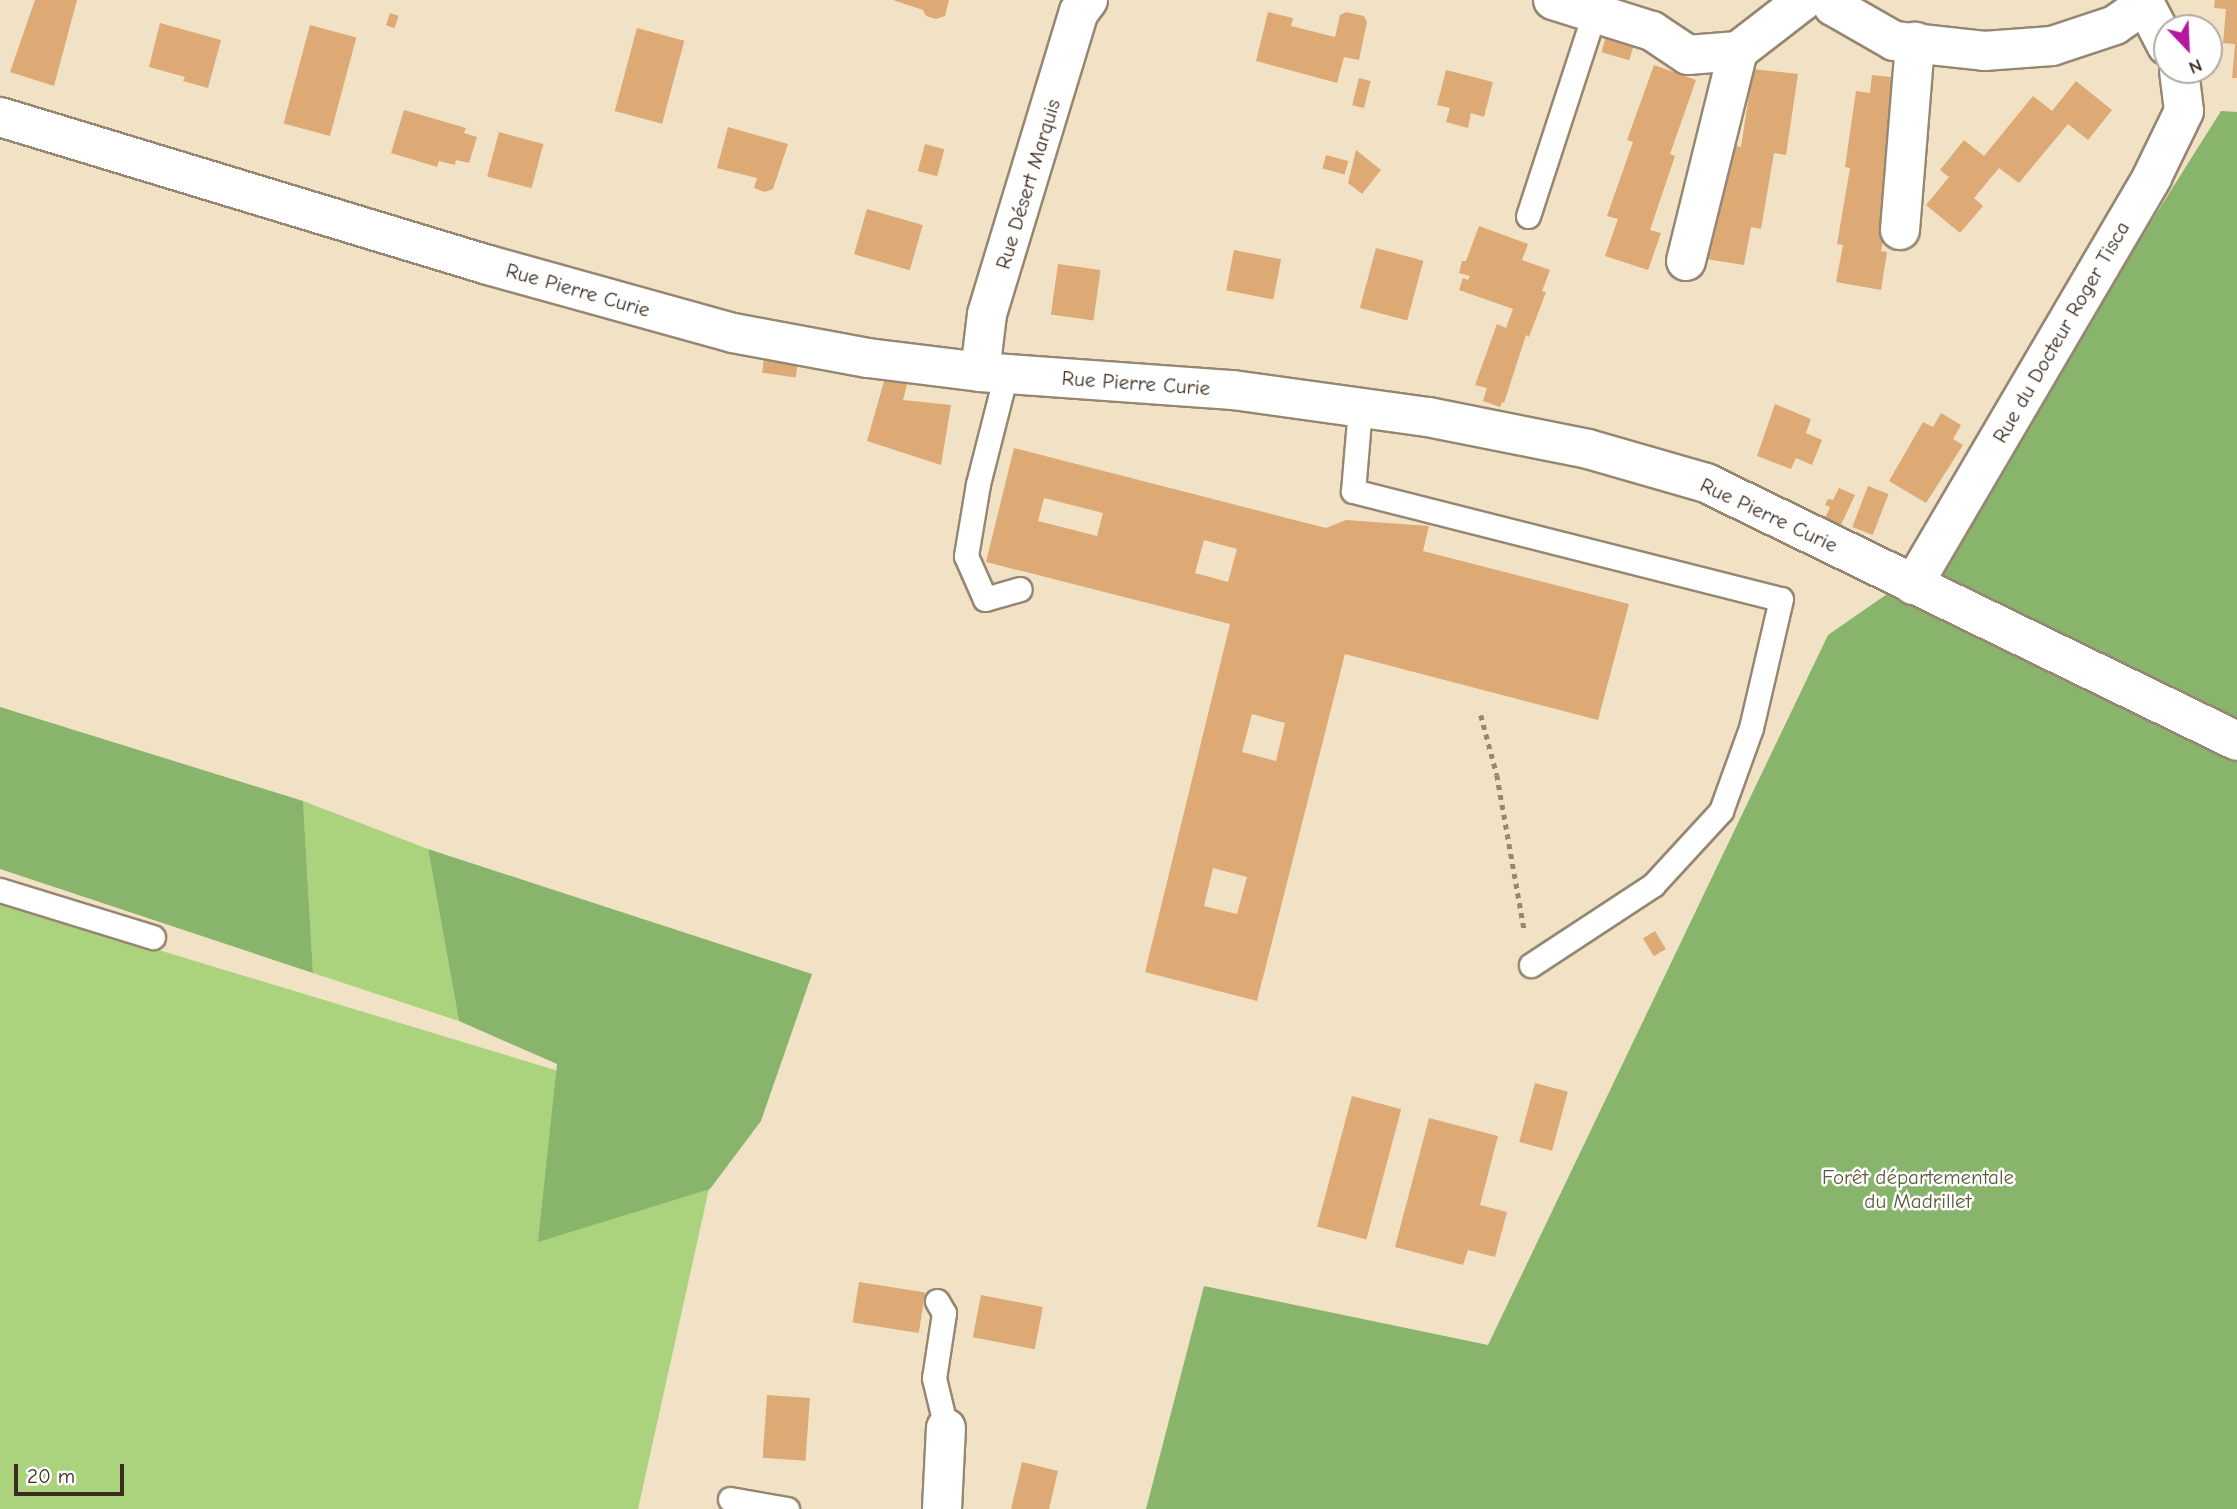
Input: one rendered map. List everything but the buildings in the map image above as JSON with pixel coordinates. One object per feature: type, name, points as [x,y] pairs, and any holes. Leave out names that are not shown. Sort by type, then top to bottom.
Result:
[{"type":"street","name":"Rue Désert Marquis","points":[[993,373],[987,314],[1079,12],[1088,0]]},
{"type":"street","points":[[1552,0],[1595,11],[1652,31],[1688,55],[1738,51],[1804,0]]},
{"type":"street","points":[[1829,0],[1833,6],[1894,40],[1984,51],[2052,46],[2115,25],[2146,2]]},
{"type":"street","points":[[1900,230],[1915,43]]},
{"type":"street","points":[[1686,261],[1738,51]]},
{"type":"street","name":"Rue du Docteur Roger Tisca","points":[[1913,585],[2152,177],[2184,111],[2181,84]]},
{"type":"street","name":"Rue Pierre Curie","points":[[0,117],[488,265],[733,333],[868,358],[993,373],[1233,390],[1428,417],[1588,449],[1706,483],[2237,741]]},
{"type":"street","points":[[942,1509],[946,1428]]},
{"type":"lane","points":[[1528,216],[1595,11]]},
{"type":"lane","points":[[993,373],[965,556],[985,599],[1020,589]]},
{"type":"lane","points":[[1360,408],[1353,491],[1781,599],[1751,728],[1721,811],[1653,885],[1531,965]]},
{"type":"lane","points":[[0,890],[153,937]]},
{"type":"lane","points":[[937,1301],[944,1313],[933,1378],[946,1428]]},
{"type":"lane","points":[[730,1499],[788,1509]]},
{"type":"path","points":[[1481,715],[1497,775],[1531,965]]},
{"type":"green space","name":"Forêt départementale du Madrillet","points":[[2221,111],[2237,112],[2237,1509],[1146,1509],[1204,1286],[1488,1345],[1828,635],[1939,558]]},
{"type":"green space","points":[[0,707],[303,801],[313,973],[0,869]]},
{"type":"green space","points":[[303,801],[428,849],[459,1021],[313,973]]},
{"type":"green space","points":[[428,849],[812,974],[761,1121],[710,1189],[538,1242],[557,1064],[459,1021]]},
{"type":"green space","points":[[0,902],[724,1121],[638,1509],[0,1509]]}]
